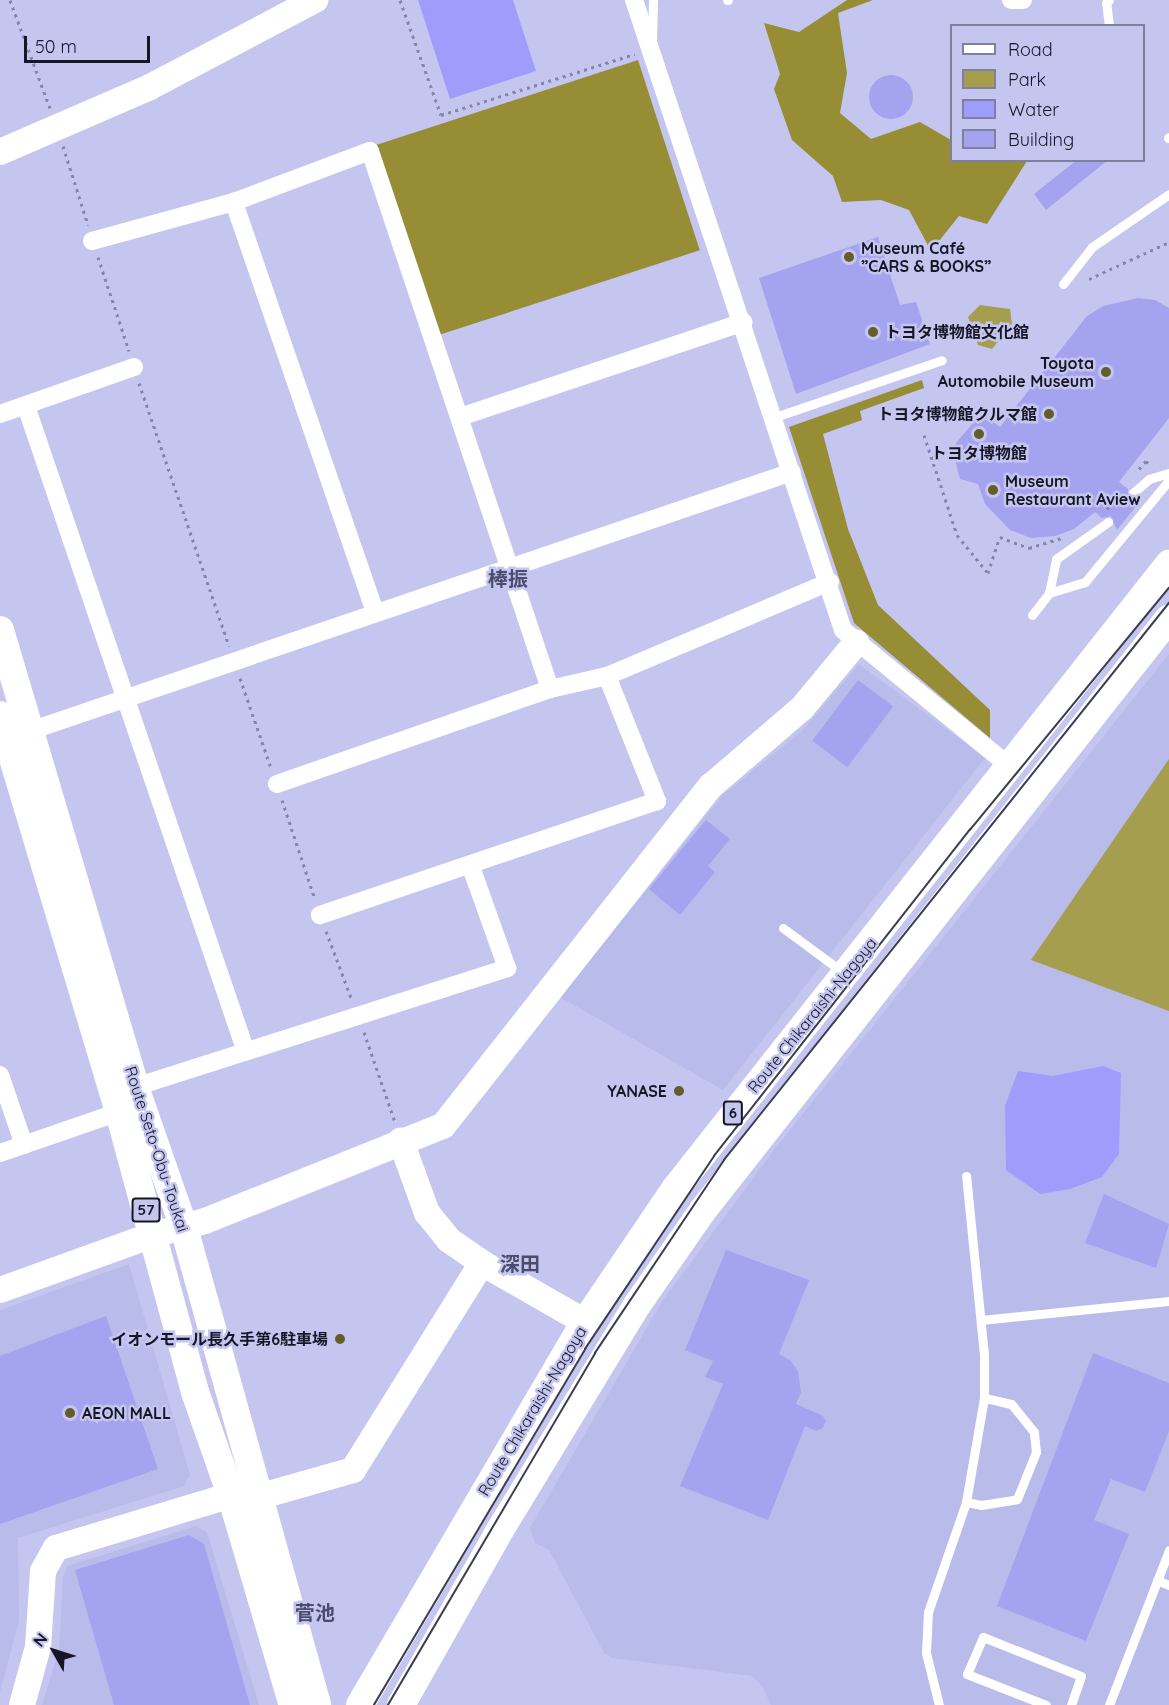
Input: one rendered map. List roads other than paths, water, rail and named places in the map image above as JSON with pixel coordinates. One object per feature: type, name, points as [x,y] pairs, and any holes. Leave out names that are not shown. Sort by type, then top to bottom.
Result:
[{"type":"main road","name":"Route Chikaraishi-Nagoya","points":[[360,1705],[585,1322],[675,1189],[847,975],[1008,765],[1169,564]]},
{"type":"main road","name":"Route Chikaraishi-Nagoya","points":[[401,1705],[496,1535],[637,1305],[703,1210],[1169,618]]},
{"type":"main road","name":"Route Seto-Obu-Toukai","points":[[0,630],[10,731],[119,1112],[195,1392],[245,1496],[317,1705]]},
{"type":"main road","name":"Route Seto-Obu-Toukai","points":[[10,731],[184,1228],[292,1705]]},
{"type":"street","points":[[0,152],[223,51],[315,0]]},
{"type":"street","points":[[634,0],[744,322],[830,582],[843,630],[855,643],[1008,765]]},
{"type":"street","points":[[1011,0],[1023,0]]},
{"type":"street","points":[[92,241],[234,202],[370,151],[512,569],[550,689]]},
{"type":"street","points":[[234,202],[375,612]]},
{"type":"street","points":[[460,417],[744,322]]},
{"type":"street","points":[[0,414],[134,367]]},
{"type":"street","points":[[26,406],[246,1052]]},
{"type":"street","points":[[10,731],[125,700],[375,612],[512,569],[792,472]]},
{"type":"street","points":[[277,784],[550,689],[607,676],[830,582]]},
{"type":"street","points":[[0,1290],[153,1234],[184,1228],[443,1126],[711,786],[802,708],[855,643]]},
{"type":"street","points":[[320,915],[657,801],[607,676]]},
{"type":"street","points":[[135,1087],[246,1052],[357,1013],[371,1014],[507,968],[470,864]]},
{"type":"street","points":[[0,1075],[24,1145]]},
{"type":"street","points":[[0,1153],[119,1112]]},
{"type":"street","points":[[401,1141],[427,1213],[449,1240],[482,1263],[585,1322]]},
{"type":"street","points":[[22,1705],[38,1647],[43,1571],[56,1548],[245,1496],[353,1470],[482,1263]]},
{"type":"lane","points":[[651,49],[655,20],[653,0]]},
{"type":"lane","points":[[1109,0],[1106,3],[1109,24]]},
{"type":"lane","points":[[1063,284],[1092,247],[1169,194]]},
{"type":"lane","points":[[775,417],[942,360]]},
{"type":"lane","points":[[1129,489],[1149,478],[1169,473]]},
{"type":"lane","points":[[1049,594],[1085,582],[1169,480]]},
{"type":"lane","points":[[1032,615],[1049,594],[1056,559],[1104,520]]},
{"type":"lane","points":[[783,928],[847,975]]},
{"type":"lane","points":[[939,1705],[926,1653],[926,1632],[935,1592],[966,1502],[984,1398],[981,1320],[966,1176]]},
{"type":"lane","points":[[981,1320],[1169,1300]]},
{"type":"lane","points":[[966,1502],[981,1505],[1017,1499],[1036,1452],[1034,1432],[1011,1404],[998,1398],[984,1398]]},
{"type":"lane","points":[[1109,1705],[1169,1550]]},
{"type":"lane","points":[[1157,1580],[1169,1585]]},
{"type":"lane","points":[[1046,1705],[967,1674],[983,1637],[1081,1676],[1071,1705]]},
{"type":"water","points":[[418,0],[513,0],[536,71],[450,99]]},
{"type":"water","points":[[1103,1066],[1121,1073],[1119,1154],[1102,1177],[1070,1189],[1040,1194],[1006,1170],[1005,1106],[1018,1071],[1053,1076]]},
{"type":"tram line","points":[[374,1705],[585,1349],[714,1156],[970,830],[1169,588]]},
{"type":"tram line","points":[[388,1705],[595,1353],[724,1160],[1169,603]]},
{"type":"place","name":"Museum Café ”CARS & BOOKS”","points":[[849,257]]},
{"type":"place","name":"トヨタ博物館文化館","points":[[873,332]]},
{"type":"place","name":"Toyota Automobile Museum","points":[[1106,372]]},
{"type":"place","name":"トヨタ博物館クルマ館","points":[[1049,414]]},
{"type":"place","name":"トヨタ博物館","points":[[979,434]]},
{"type":"place","name":"Museum Restaurant Aview","points":[[993,490]]},
{"type":"place","name":"YANASE","points":[[679,1091]]},
{"type":"place","name":"イオンモール長久手第6駐車場","points":[[340,1339]]},
{"type":"place","name":"AEON MALL","points":[[70,1413]]},
{"type":"district","name":"棒振","points":[[508,578]]},
{"type":"district","name":"深田","points":[[520,1263]]},
{"type":"district","name":"菅池","points":[[315,1612]]}]
